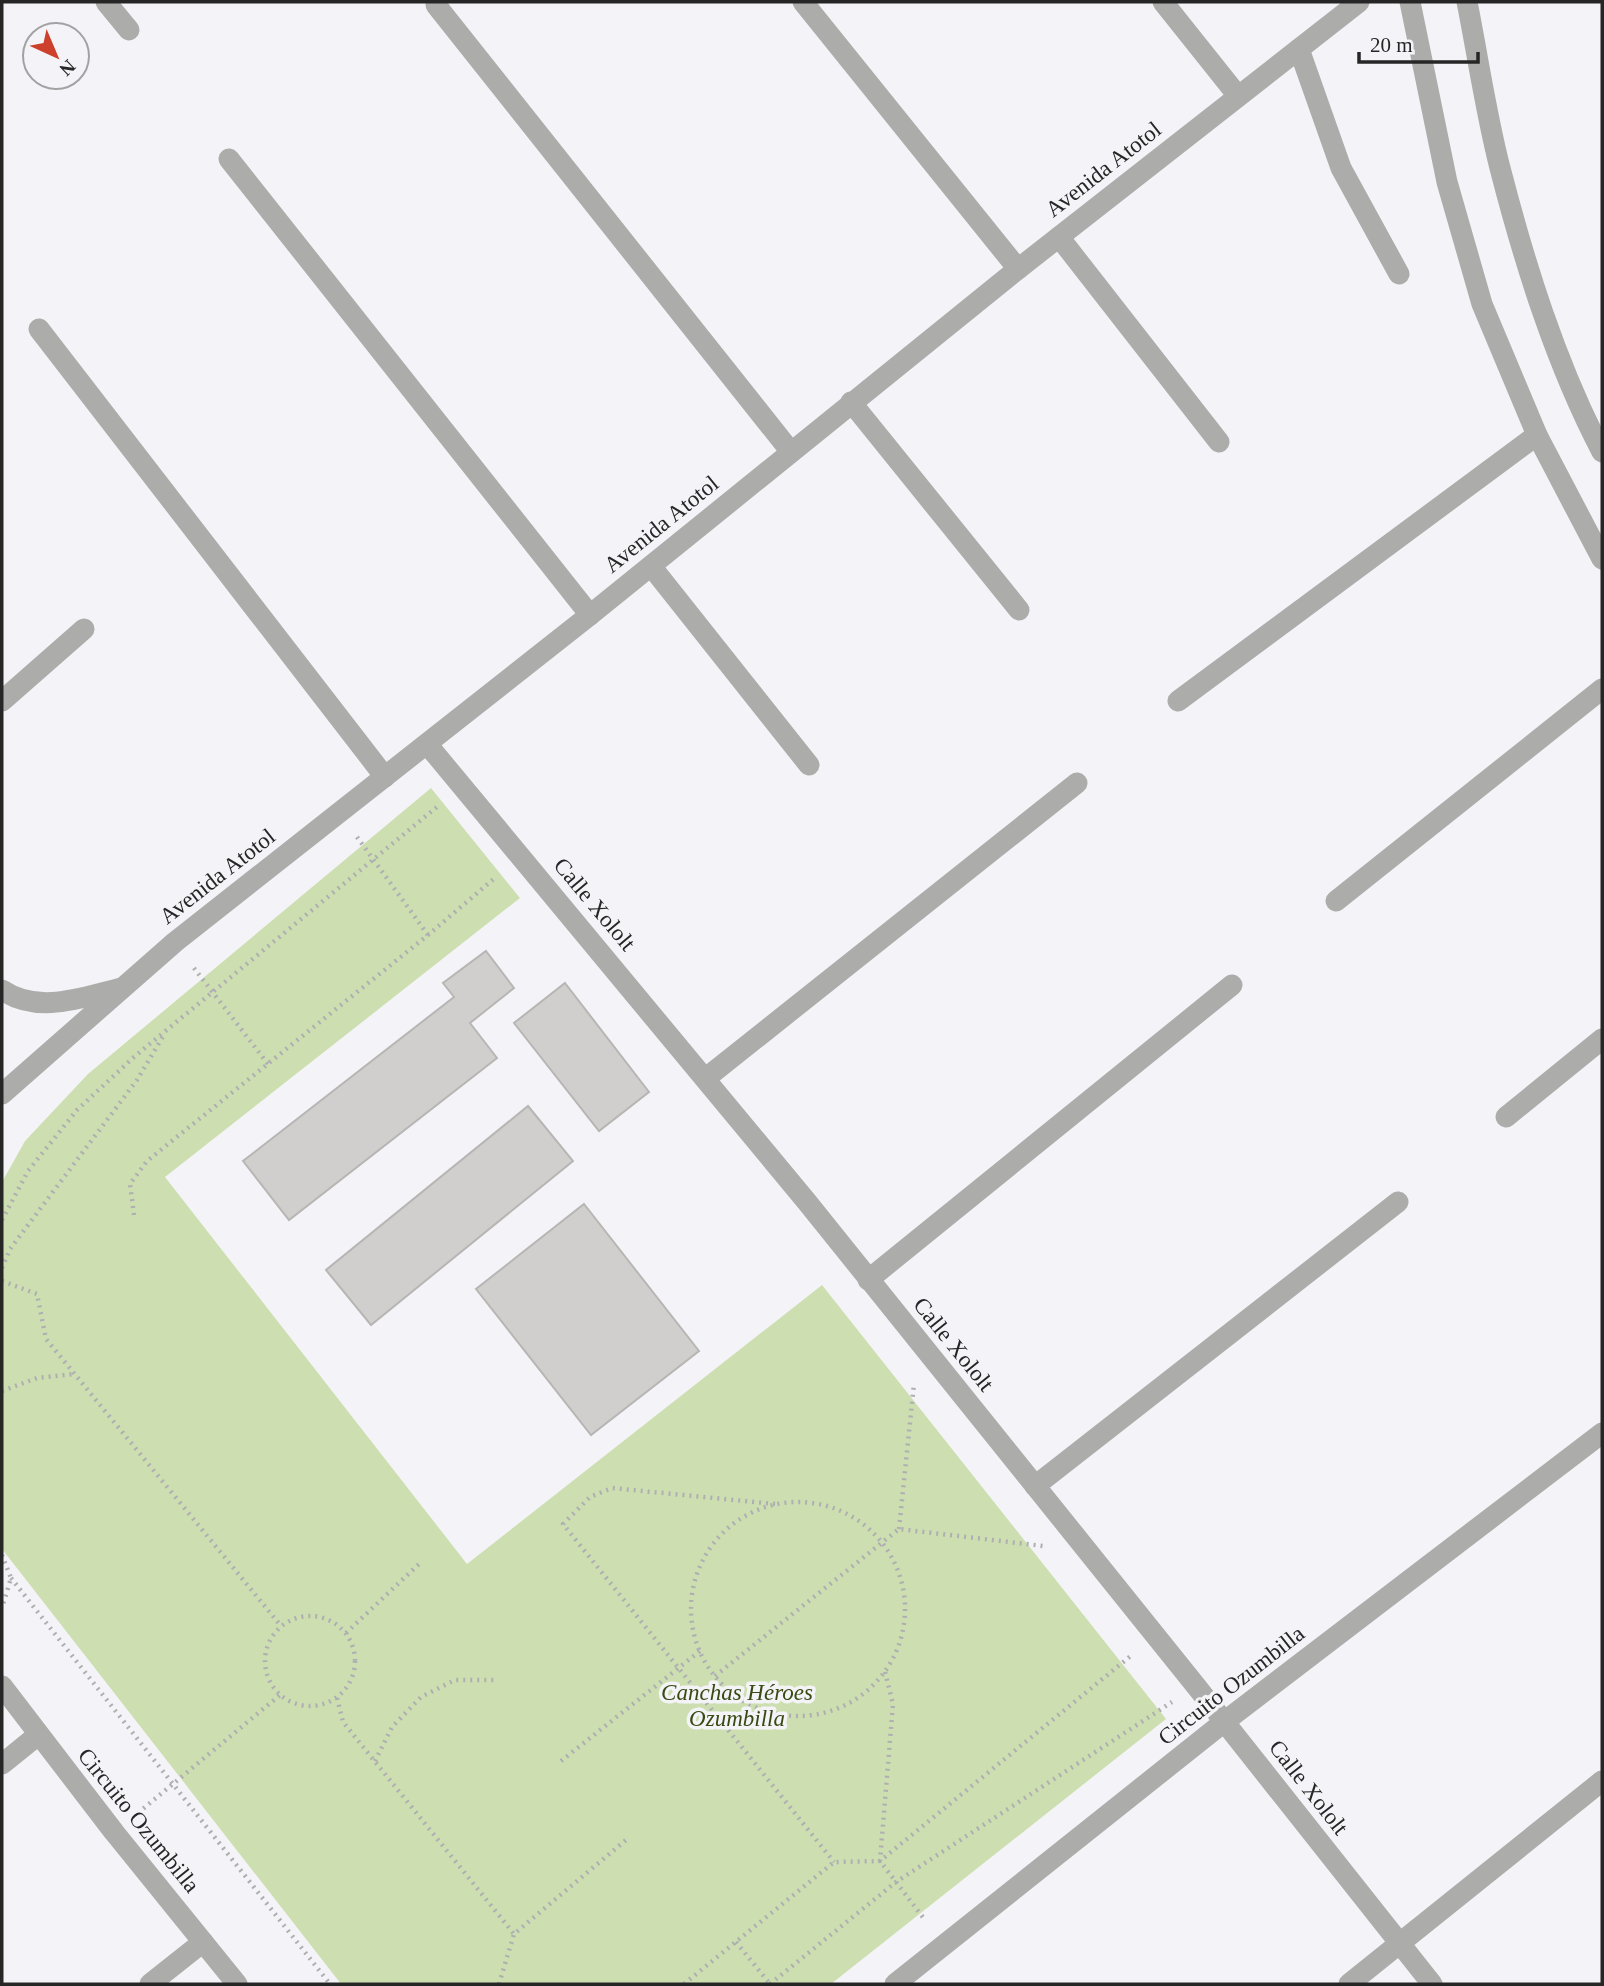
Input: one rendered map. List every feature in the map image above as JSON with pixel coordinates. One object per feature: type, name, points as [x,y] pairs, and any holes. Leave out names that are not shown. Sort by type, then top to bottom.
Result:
[{"type":"street","points":[[106,2],[129,30]]},
{"type":"street","points":[[803,2],[1018,269]]},
{"type":"street","points":[[1163,2],[1238,96]]},
{"type":"street","name":"Avenida Atotol","points":[[2,1094],[176,942],[590,615],[1018,269],[1359,2]]},
{"type":"street","points":[[1410,2],[1447,183],[1482,304],[1537,435],[1602,559]]},
{"type":"street","points":[[1467,2],[1500,167],[1532,283],[1580,410],[1602,453]]},
{"type":"street","points":[[436,5],[791,452]]},
{"type":"street","points":[[1299,49],[1341,168],[1399,274]]},
{"type":"street","points":[[229,159],[590,615]]},
{"type":"street","points":[[1059,237],[1219,442]]},
{"type":"street","points":[[39,329],[385,777]]},
{"type":"street","points":[[851,402],[1018,610]]},
{"type":"street","points":[[1178,701],[1537,435]]},
{"type":"street","points":[[651,566],[809,765]]},
{"type":"street","points":[[2,701],[83,629]]},
{"type":"street","points":[[1336,901],[1602,689]]},
{"type":"street","name":"Calle Xololt","points":[[427,744],[706,1078],[1156,1636],[1432,1984]]},
{"type":"street","points":[[706,1078],[1077,783]]},
{"type":"street","points":[[868,1280],[1232,985]]},
{"type":"street","points":[[2,990],[13,998],[49,1004],[124,987]]},
{"type":"street","points":[[1506,1118],[1602,1039]]},
{"type":"street","points":[[1035,1486],[1398,1202]]},
{"type":"street","name":"Circuito Ozumbilla","points":[[895,1984],[1224,1722],[1602,1433]]},
{"type":"street","name":"Circuito Ozumbilla","points":[[2,1686],[37,1735],[237,1984]]},
{"type":"street","points":[[2,1764],[37,1735]]},
{"type":"street","points":[[1349,1984],[1602,1781]]},
{"type":"street","points":[[150,1984],[203,1942]]},
{"type":"path","points":[[2,1220],[28,1171],[77,1110],[168,1029],[462,785]]},
{"type":"path","points":[[338,814],[428,935]]},
{"type":"path","points":[[134,1215],[130,1184],[147,1161],[428,935],[521,856]]},
{"type":"path","points":[[176,942],[268,1064]]},
{"type":"path","points":[[2,1268],[10,1249],[137,1080],[168,1029]]},
{"type":"path","points":[[2,1281],[37,1294],[46,1339],[281,1626]]},
{"type":"path","points":[[715,1676],[899,1529],[918,1341]]},
{"type":"path","points":[[2,1391],[37,1378],[74,1374]]},
{"type":"path","points":[[776,1504],[742,1517],[716,1539],[698,1568],[690,1600],[693,1634],[705,1665],[727,1691],[756,1709],[789,1717],[825,1713],[858,1697],[885,1672],[901,1639],[905,1602],[897,1566],[877,1536],[848,1513],[813,1502],[776,1504],[612,1488],[590,1497],[563,1524],[834,1862]]},
{"type":"path","points":[[899,1529],[1087,1550]]},
{"type":"path","points":[[2,1555],[11,1577],[330,1984]]},
{"type":"path","points":[[346,1633],[419,1564]]},
{"type":"path","points":[[2,1608],[11,1577]]},
{"type":"path","points":[[308,1616],[323,1617],[336,1623],[346,1633],[356,1660],[354,1675],[348,1688],[337,1698],[323,1705],[308,1707],[293,1704],[270,1684],[265,1669],[265,1653],[281,1626],[308,1616]]},
{"type":"path","points":[[684,1984],[834,1862],[880,1861],[1156,1636]]},
{"type":"path","points":[[561,1761],[700,1651]]},
{"type":"path","points":[[885,1672],[893,1704],[880,1861],[944,1945]]},
{"type":"path","points":[[374,1762],[392,1727],[421,1697],[455,1680],[494,1680]]},
{"type":"path","points":[[736,1942],[770,1984],[896,1882],[1196,1686]]},
{"type":"path","points":[[114,1832],[280,1695]]},
{"type":"path","points":[[337,1698],[343,1722],[514,1934]]},
{"type":"path","points":[[499,1984],[514,1934],[626,1840]]},
{"type":"green space","name":"Canchas Héroes Ozumbilla","points":[[431,788],[520,898],[165,1177],[467,1564],[822,1285],[1166,1719],[831,1984],[341,1984],[2,1549],[2,1182],[25,1141],[88,1074]]},
{"type":"building","points":[[486,951],[514,988],[470,1023],[497,1058],[289,1220],[243,1161],[454,997],[443,983]]},
{"type":"building","points":[[565,983],[649,1092],[599,1131],[514,1023]]},
{"type":"building","points":[[528,1106],[573,1161],[371,1325],[326,1270]]},
{"type":"building","points":[[584,1204],[699,1351],[591,1435],[476,1289]]}]
